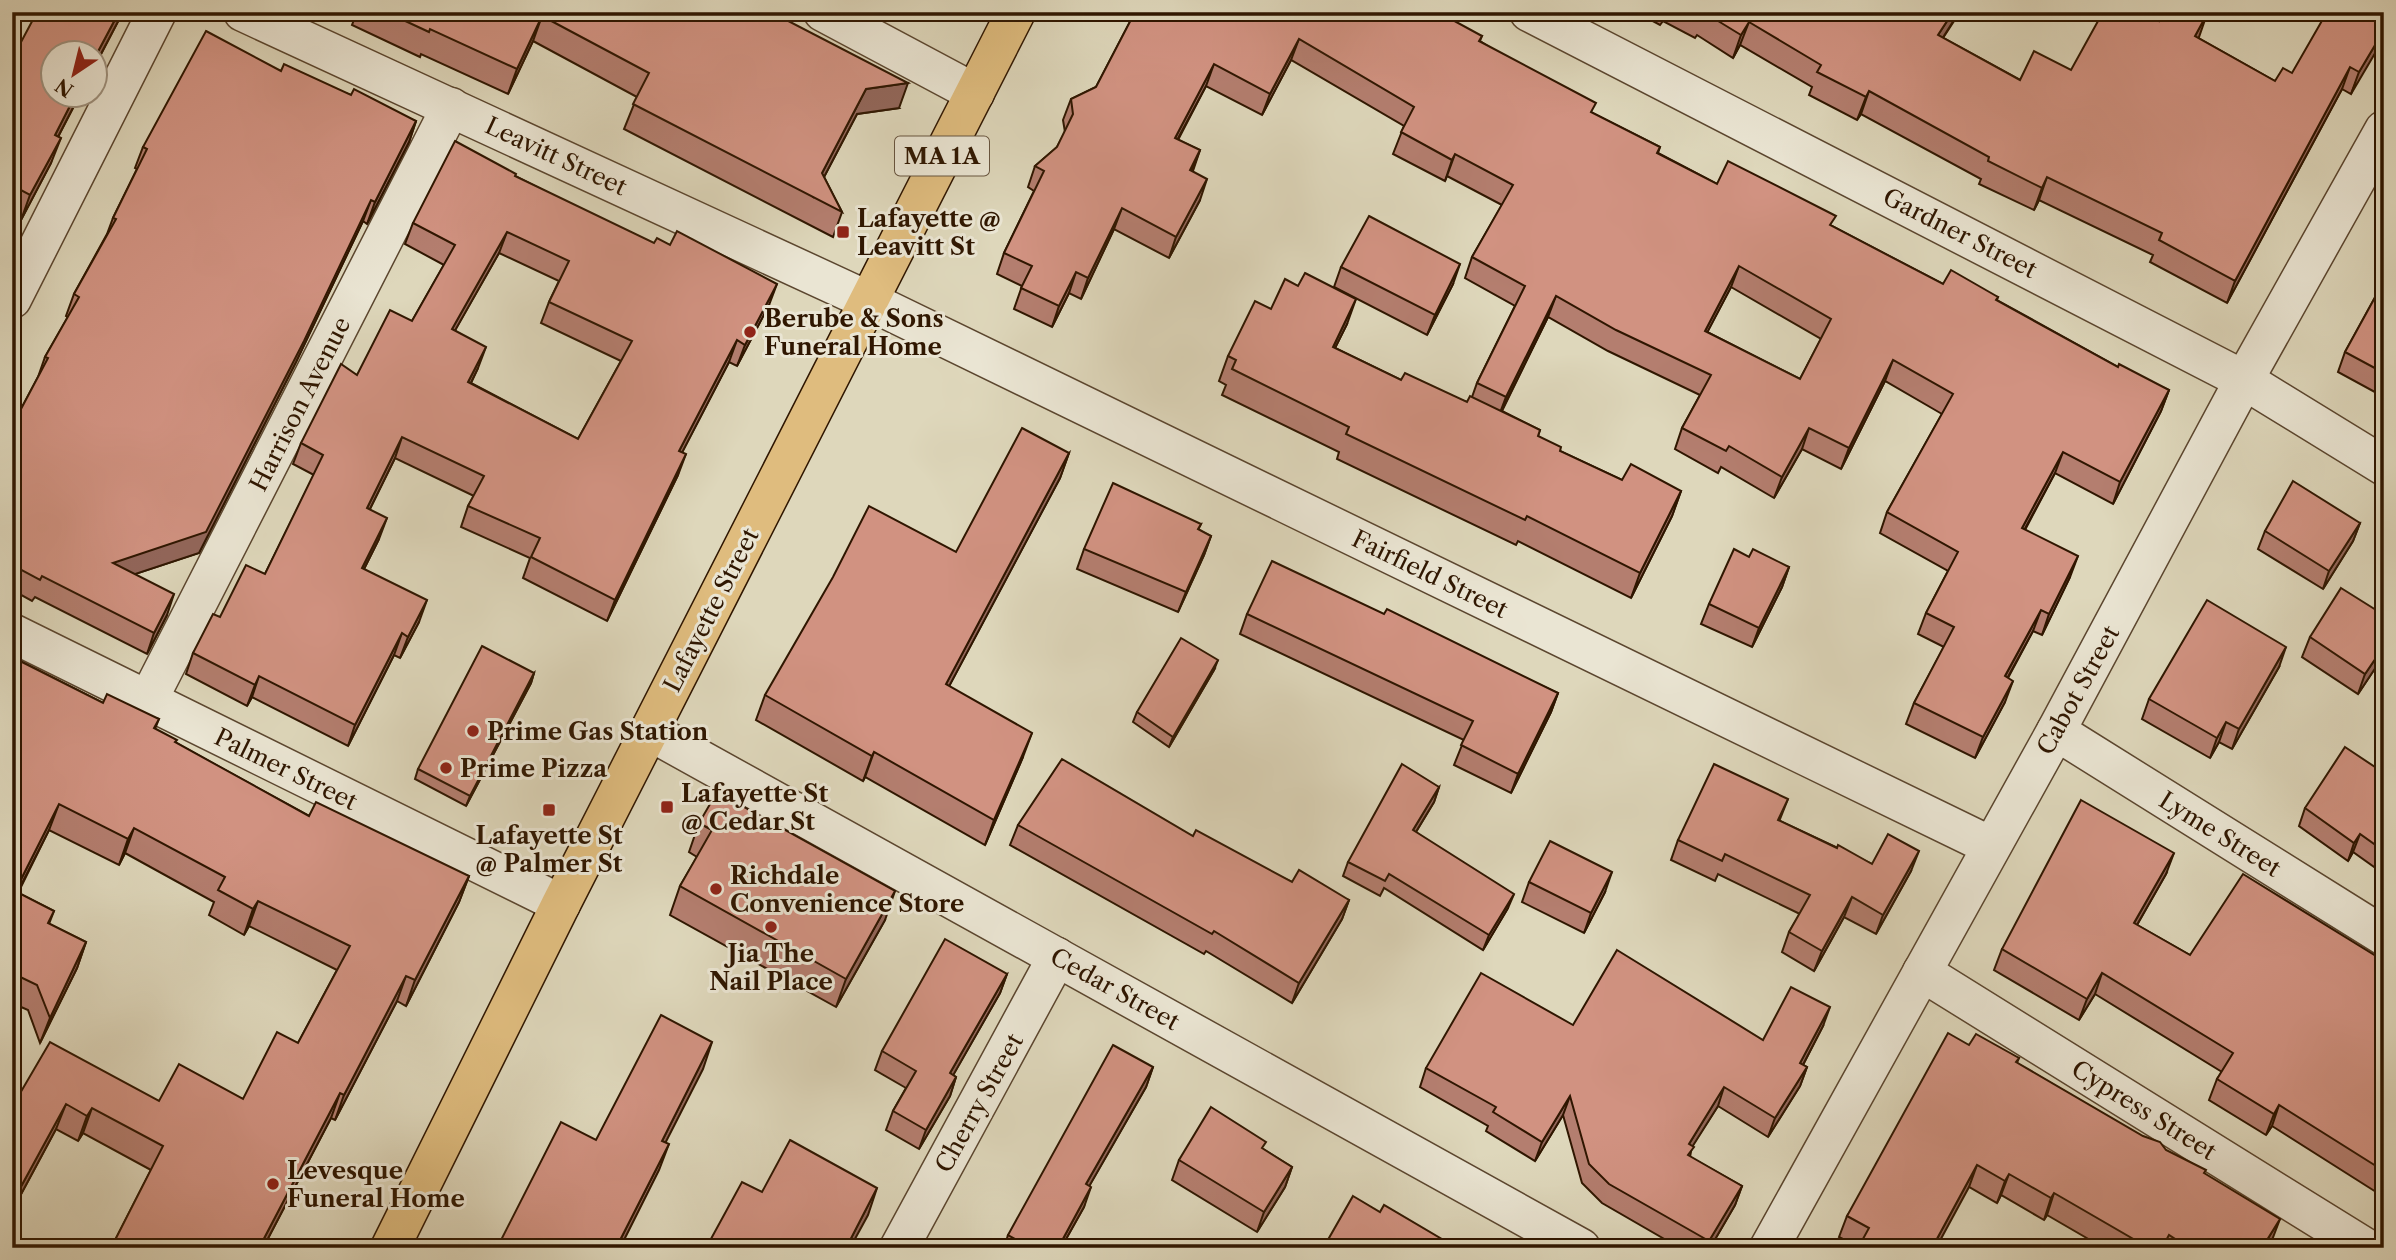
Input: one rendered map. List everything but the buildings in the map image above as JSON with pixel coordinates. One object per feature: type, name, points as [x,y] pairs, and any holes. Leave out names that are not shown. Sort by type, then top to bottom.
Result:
[{"type":"highway","name":"Lafayette Street","points":[[390,1248],[561,904],[1016,12]]},
{"type":"street","points":[[12,299],[157,12]]},
{"type":"street","name":"Leavitt Street","points":[[243,12],[869,300]]},
{"type":"street","points":[[823,12],[975,93]]},
{"type":"street","name":"Gardner Street","points":[[1529,12],[2244,380],[2384,466]]},
{"type":"street","name":"Harrison Avenue","points":[[148,700],[451,107]]},
{"type":"street","name":"Cabot Street","points":[[1769,1248],[2056,731],[2244,380],[2384,130]]},
{"type":"street","name":"Fairfield Street","points":[[869,300],[1991,846]]},
{"type":"street","name":"Palmer Street","points":[[12,633],[561,904]]},
{"type":"street","name":"Cedar Street","points":[[649,731],[1581,1248]]},
{"type":"street","name":"Lyme Street","points":[[2056,731],[2384,936]]},
{"type":"street","name":"Cherry Street","points":[[900,1248],[1057,957]]},
{"type":"street","name":"Cypress Street","points":[[1923,972],[2366,1248]]},
{"type":"place","name":"Lafayette @ Leavitt St","points":[[843,232]]},
{"type":"place","name":"Berube & Sons Funeral Home","points":[[750,332]]},
{"type":"place","name":"Prime Gas Station","points":[[473,731]]},
{"type":"place","name":"Prime Pizza","points":[[446,768]]},
{"type":"place","name":"Lafayette St @ Cedar St","points":[[667,807]]},
{"type":"place","name":"Lafayette St @ Palmer St","points":[[549,810]]},
{"type":"place","name":"Richdale Convenience Store","points":[[716,889]]},
{"type":"place","name":"Jia The Nail Place","points":[[771,927]]},
{"type":"place","name":"Levesque Funeral Home","points":[[273,1184]]}]
